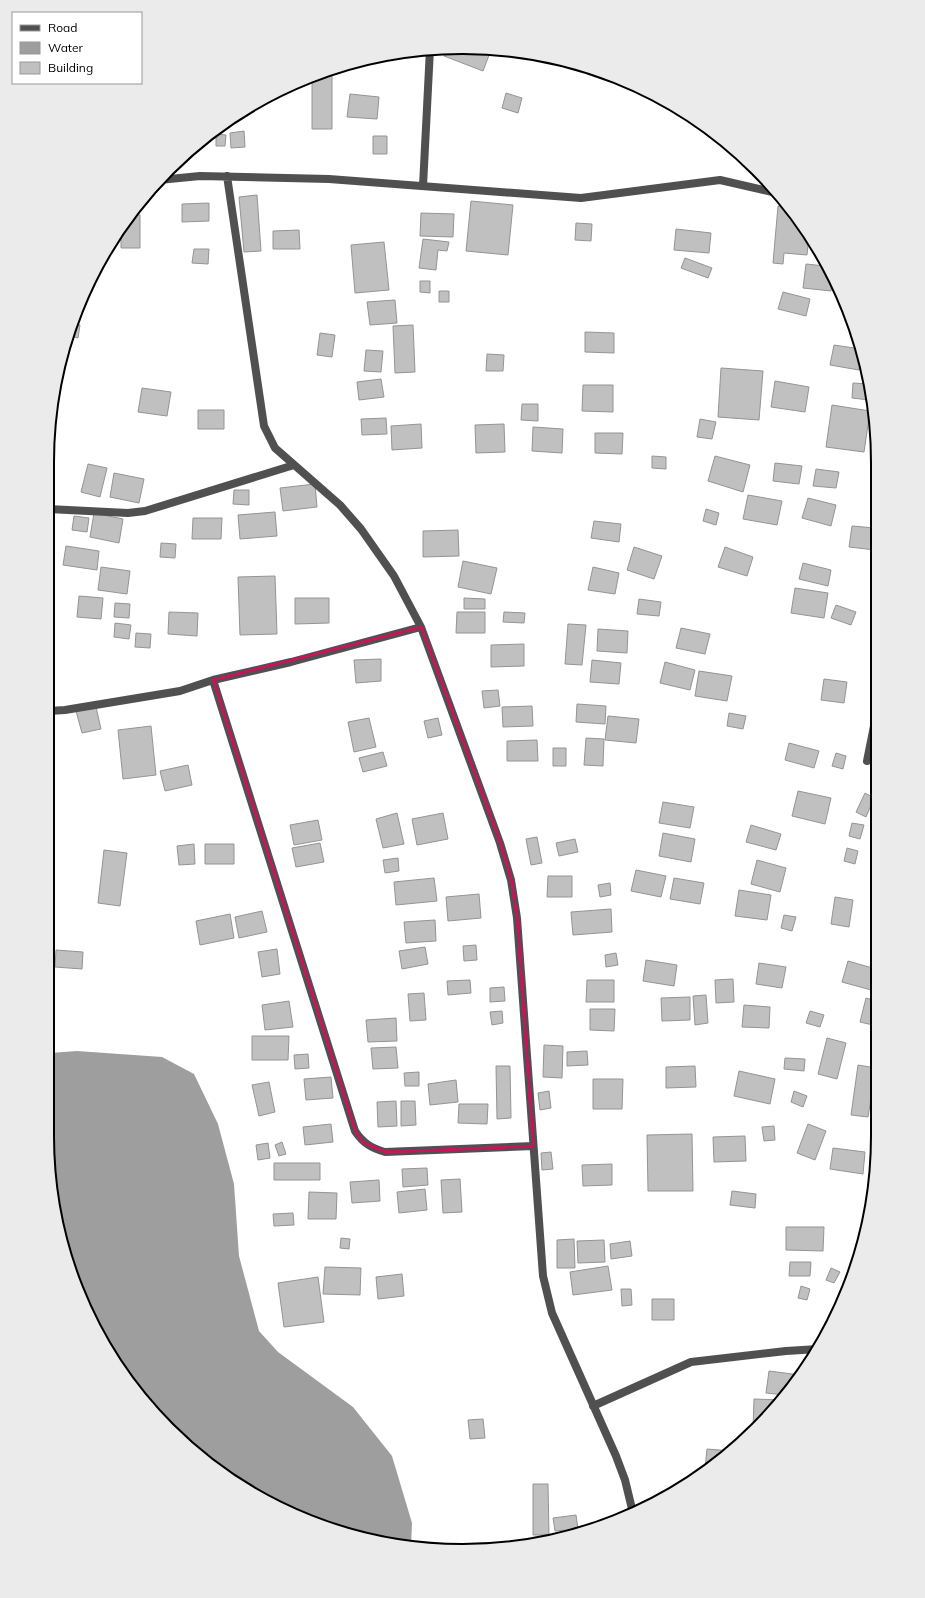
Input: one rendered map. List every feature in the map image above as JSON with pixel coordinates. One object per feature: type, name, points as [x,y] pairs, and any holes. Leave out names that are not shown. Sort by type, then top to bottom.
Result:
[{"type":"street","points":[[423,186],[430,55]]},
{"type":"street","points":[[169,179],[200,176],[329,179],[581,198],[720,180],[768,191]]},
{"type":"street","points":[[227,176],[264,426],[275,448],[340,505],[361,528],[394,576],[421,626],[500,843],[511,880],[517,918],[543,1276],[552,1313],[625,1480],[632,1507]]},
{"type":"street","points":[[54,509],[128,513],[145,511],[294,465]]},
{"type":"street","points":[[54,711],[180,691],[213,680],[291,662],[421,626]]},
{"type":"street","points":[[213,680],[355,1131],[362,1142],[373,1149],[385,1152],[533,1146]]},
{"type":"street","points":[[867,761],[871,741]]},
{"type":"street","points":[[593,1406],[691,1362],[786,1351],[809,1350]]},
{"type":"highlighted area","points":[[421,627],[500,843],[511,880],[517,918],[533,1146],[385,1152],[362,1142],[355,1131],[213,680]]},
{"type":"water","points":[[77,1051],[162,1057],[194,1074],[218,1124],[234,1184],[239,1256],[259,1331],[278,1352],[353,1407],[392,1456],[412,1523],[411,1541],[357,1530],[331,1522],[306,1513],[258,1489],[214,1460],[193,1443],[155,1405],[138,1384],[109,1340],[96,1316],[85,1292],[68,1241],[57,1189],[54,1136],[54,1053]]},
{"type":"building","points":[[462,54],[489,55],[483,71],[444,56],[444,55]]},
{"type":"building","points":[[332,76],[332,129],[312,129],[312,83]]},
{"type":"building","points":[[506,93],[522,98],[518,113],[502,108]]},
{"type":"building","points":[[350,94],[379,97],[377,119],[347,117]]},
{"type":"building","points":[[244,131],[245,147],[231,148],[230,133]]},
{"type":"building","points":[[219,134],[226,135],[225,146],[216,146],[216,137]]},
{"type":"building","points":[[373,136],[387,136],[387,154],[373,154]]},
{"type":"building","points":[[257,195],[261,251],[244,252],[239,197]]},
{"type":"building","points":[[471,201],[513,205],[508,255],[466,251]]},
{"type":"building","points":[[209,203],[209,221],[182,222],[182,204]]},
{"type":"building","points":[[778,206],[781,206],[808,245],[807,255],[784,253],[783,264],[773,263]]},
{"type":"building","points":[[421,213],[454,214],[453,237],[420,236]]},
{"type":"building","points":[[137,215],[140,215],[140,248],[121,248],[121,239]]},
{"type":"building","points":[[576,223],[592,224],[591,241],[575,240]]},
{"type":"building","points":[[676,229],[711,233],[709,253],[674,250]]},
{"type":"building","points":[[299,230],[300,249],[273,249],[273,231]]},
{"type":"building","points":[[423,239],[449,242],[447,251],[438,250],[436,270],[419,268]]},
{"type":"building","points":[[384,242],[389,290],[355,293],[351,245]]},
{"type":"building","points":[[194,249],[209,249],[208,264],[192,263]]},
{"type":"building","points":[[685,258],[712,268],[708,278],[681,268]]},
{"type":"building","points":[[806,264],[820,265],[831,287],[831,291],[803,288]]},
{"type":"building","points":[[420,281],[430,281],[430,293],[420,292]]},
{"type":"building","points":[[439,291],[449,291],[449,302],[439,302]]},
{"type":"building","points":[[783,292],[810,299],[806,316],[778,309]]},
{"type":"building","points":[[395,300],[397,323],[370,325],[367,302]]},
{"type":"building","points":[[78,325],[80,325],[78,338],[74,337]]},
{"type":"building","points":[[413,325],[415,372],[395,373],[393,326]]},
{"type":"building","points":[[585,332],[614,333],[614,353],[585,352]]},
{"type":"building","points":[[320,333],[335,335],[332,357],[317,355]]},
{"type":"building","points":[[834,345],[854,348],[859,370],[830,365]]},
{"type":"building","points":[[366,350],[383,351],[381,372],[364,371]]},
{"type":"building","points":[[487,354],[504,355],[503,371],[486,371]]},
{"type":"building","points":[[721,368],[763,371],[759,420],[718,417]]},
{"type":"building","points":[[381,379],[384,397],[359,400],[357,382]]},
{"type":"building","points":[[775,381],[809,387],[805,412],[771,407]]},
{"type":"building","points":[[853,383],[863,384],[866,400],[852,398]]},
{"type":"building","points":[[583,385],[613,385],[613,412],[582,411]]},
{"type":"building","points":[[142,388],[171,392],[167,416],[138,412]]},
{"type":"building","points":[[522,404],[538,404],[538,421],[521,420]]},
{"type":"building","points":[[832,405],[868,411],[869,419],[864,452],[826,447]]},
{"type":"building","points":[[198,410],[224,410],[224,429],[198,429]]},
{"type":"building","points":[[386,418],[387,434],[362,435],[361,419]]},
{"type":"building","points":[[700,419],[716,422],[712,439],[697,437]]},
{"type":"building","points":[[421,424],[422,448],[392,450],[391,426]]},
{"type":"building","points":[[504,424],[505,452],[476,453],[475,425]]},
{"type":"building","points":[[533,427],[563,429],[562,453],[532,451]]},
{"type":"building","points":[[595,433],[623,433],[622,454],[595,453]]},
{"type":"building","points":[[652,456],[666,457],[666,469],[652,468]]},
{"type":"building","points":[[715,456],[750,465],[743,492],[708,481]]},
{"type":"building","points":[[775,463],[802,466],[799,484],[773,481]]},
{"type":"building","points":[[88,464],[107,468],[100,497],[81,492]]},
{"type":"building","points":[[816,469],[839,472],[836,488],[813,486]]},
{"type":"building","points":[[114,473],[144,479],[139,503],[110,497]]},
{"type":"building","points":[[315,484],[317,507],[283,511],[280,488]]},
{"type":"building","points":[[234,490],[249,490],[249,505],[233,504]]},
{"type":"building","points":[[748,495],[782,501],[777,525],[743,519]]},
{"type":"building","points":[[808,498],[836,505],[831,526],[802,518]]},
{"type":"building","points":[[706,509],[719,513],[716,525],[703,521]]},
{"type":"building","points":[[275,512],[277,536],[240,539],[238,515]]},
{"type":"building","points":[[94,513],[123,519],[119,543],[90,537]]},
{"type":"building","points":[[74,516],[89,518],[87,532],[72,530]]},
{"type":"building","points":[[193,518],[222,518],[221,539],[192,539]]},
{"type":"building","points":[[594,521],[621,524],[619,542],[591,538]]},
{"type":"building","points":[[852,526],[871,528],[871,550],[849,547]]},
{"type":"building","points":[[458,530],[459,556],[423,557],[423,531]]},
{"type":"building","points":[[161,543],[176,544],[175,558],[160,557]]},
{"type":"building","points":[[66,546],[99,551],[97,570],[63,565]]},
{"type":"building","points":[[634,547],[662,556],[654,579],[627,570]]},
{"type":"building","points":[[725,547],[753,557],[747,576],[718,567]]},
{"type":"building","points":[[463,561],[497,568],[491,594],[458,587]]},
{"type":"building","points":[[803,563],[831,570],[828,586],[799,579]]},
{"type":"building","points":[[101,567],[130,571],[127,594],[98,590]]},
{"type":"building","points":[[593,567],[619,573],[615,594],[588,590]]},
{"type":"building","points":[[275,576],[277,634],[240,635],[238,577]]},
{"type":"building","points":[[795,588],[828,593],[824,618],[791,613]]},
{"type":"building","points":[[79,596],[103,598],[101,619],[77,617]]},
{"type":"building","points":[[295,598],[329,598],[329,623],[295,624]]},
{"type":"building","points":[[464,598],[485,599],[485,609],[464,609]]},
{"type":"building","points":[[639,599],[661,602],[659,616],[637,614]]},
{"type":"building","points":[[115,603],[130,604],[129,618],[114,617]]},
{"type":"building","points":[[836,605],[856,612],[851,625],[831,618]]},
{"type":"building","points":[[169,612],[198,613],[197,636],[168,634]]},
{"type":"building","points":[[457,612],[485,612],[485,633],[456,633]]},
{"type":"building","points":[[504,612],[525,613],[524,623],[503,622]]},
{"type":"building","points":[[115,623],[131,625],[129,639],[114,637]]},
{"type":"building","points":[[568,624],[586,625],[582,665],[565,664]]},
{"type":"building","points":[[681,628],[710,634],[705,654],[676,648]]},
{"type":"building","points":[[598,629],[628,631],[627,653],[597,651]]},
{"type":"building","points":[[136,633],[151,634],[150,648],[135,647]]},
{"type":"building","points":[[524,644],[524,666],[491,667],[491,645]]},
{"type":"building","points":[[381,659],[381,681],[356,683],[354,660]]},
{"type":"building","points":[[592,660],[621,663],[619,684],[590,682]]},
{"type":"building","points":[[665,662],[695,670],[690,690],[660,683]]},
{"type":"building","points":[[699,671],[732,676],[727,701],[695,696]]},
{"type":"building","points":[[824,679],[847,682],[844,703],[821,700]]},
{"type":"building","points":[[498,690],[500,706],[484,708],[482,691]]},
{"type":"building","points":[[577,704],[606,706],[605,724],[576,722]]},
{"type":"building","points":[[532,706],[533,726],[503,727],[502,707]]},
{"type":"building","points":[[96,707],[101,729],[82,733],[76,711]]},
{"type":"building","points":[[729,713],[746,716],[743,729],[727,726]]},
{"type":"building","points":[[608,716],[639,719],[636,743],[605,740]]},
{"type":"building","points":[[369,718],[376,747],[354,752],[348,722]]},
{"type":"building","points":[[438,718],[442,735],[428,738],[424,721]]},
{"type":"building","points":[[151,726],[156,775],[123,779],[118,730]]},
{"type":"building","points":[[586,738],[604,739],[603,766],[584,765]]},
{"type":"building","points":[[537,740],[538,761],[507,761],[507,741]]},
{"type":"building","points":[[789,743],[819,751],[814,768],[785,760]]},
{"type":"building","points":[[553,748],[566,748],[566,766],[553,766]]},
{"type":"building","points":[[383,752],[387,766],[363,772],[359,758]]},
{"type":"building","points":[[836,753],[846,756],[843,769],[832,766]]},
{"type":"building","points":[[188,765],[192,785],[165,791],[160,771]]},
{"type":"building","points":[[798,791],[831,798],[825,824],[792,816]]},
{"type":"building","points":[[865,793],[871,796],[871,805],[866,817],[856,812]]},
{"type":"building","points":[[663,802],[694,807],[690,828],[659,823]]},
{"type":"building","points":[[397,813],[404,844],[383,848],[376,819]]},
{"type":"building","points":[[443,813],[448,839],[417,845],[412,819]]},
{"type":"building","points":[[318,820],[322,840],[294,845],[290,825]]},
{"type":"building","points":[[852,823],[864,825],[860,839],[849,836]]},
{"type":"building","points":[[751,825],[781,834],[776,850],[746,842]]},
{"type":"building","points":[[663,833],[695,839],[691,862],[659,856]]},
{"type":"building","points":[[537,837],[542,863],[531,865],[526,839]]},
{"type":"building","points":[[575,839],[578,852],[559,856],[556,843]]},
{"type":"building","points":[[320,843],[324,862],[296,867],[292,848]]},
{"type":"building","points":[[194,844],[195,864],[179,865],[177,846]]},
{"type":"building","points":[[205,844],[234,844],[234,864],[205,864]]},
{"type":"building","points":[[847,848],[858,851],[855,864],[844,861]]},
{"type":"building","points":[[104,850],[127,853],[120,906],[98,903]]},
{"type":"building","points":[[398,858],[399,871],[385,873],[383,860]]},
{"type":"building","points":[[757,860],[786,868],[780,892],[751,884]]},
{"type":"building","points":[[636,870],[666,876],[661,897],[631,891]]},
{"type":"building","points":[[548,876],[572,876],[572,897],[547,897]]},
{"type":"building","points":[[434,878],[437,901],[396,905],[394,882]]},
{"type":"building","points":[[674,878],[704,883],[700,904],[670,899]]},
{"type":"building","points":[[610,883],[611,895],[600,897],[598,885]]},
{"type":"building","points":[[739,890],[771,895],[767,920],[735,916]]},
{"type":"building","points":[[479,894],[481,918],[448,921],[446,897]]},
{"type":"building","points":[[835,897],[853,900],[849,927],[831,924]]},
{"type":"building","points":[[611,909],[612,932],[573,935],[571,912]]},
{"type":"building","points":[[262,911],[267,932],[239,938],[235,917]]},
{"type":"building","points":[[230,914],[234,938],[200,945],[196,921]]},
{"type":"building","points":[[784,915],[796,917],[792,931],[781,928]]},
{"type":"building","points":[[435,920],[436,941],[406,943],[404,922]]},
{"type":"building","points":[[476,945],[477,960],[464,961],[463,946]]},
{"type":"building","points":[[425,947],[428,964],[402,969],[399,951]]},
{"type":"building","points":[[277,949],[280,974],[262,977],[258,952]]},
{"type":"building","points":[[56,950],[83,952],[82,969],[55,967]]},
{"type":"building","points":[[616,953],[618,965],[606,967],[605,955]]},
{"type":"building","points":[[646,960],[677,965],[674,986],[643,981]]},
{"type":"building","points":[[848,961],[871,968],[871,990],[842,982]]},
{"type":"building","points":[[759,963],[786,967],[782,988],[756,984]]},
{"type":"building","points":[[733,979],[734,1002],[716,1003],[715,980]]},
{"type":"building","points":[[470,980],[471,993],[448,995],[447,981]]},
{"type":"building","points":[[587,980],[614,980],[614,1002],[586,1002]]},
{"type":"building","points":[[504,987],[505,1001],[490,1002],[490,988]]},
{"type":"building","points":[[424,993],[426,1020],[410,1021],[408,994]]},
{"type":"building","points":[[706,995],[708,1023],[695,1025],[693,996]]},
{"type":"building","points":[[690,997],[690,1020],[662,1021],[661,998]]},
{"type":"building","points":[[866,998],[871,999],[871,1025],[860,1022]]},
{"type":"building","points":[[289,1001],[293,1027],[265,1030],[262,1005]]},
{"type":"building","points":[[744,1005],[770,1007],[769,1028],[742,1027]]},
{"type":"building","points":[[590,1009],[615,1009],[614,1031],[590,1030]]},
{"type":"building","points":[[502,1011],[503,1023],[492,1025],[490,1012]]},
{"type":"building","points":[[810,1011],[824,1015],[820,1027],[806,1023]]},
{"type":"building","points":[[396,1018],[397,1041],[368,1042],[366,1020]]},
{"type":"building","points":[[252,1036],[289,1036],[288,1060],[252,1060]]},
{"type":"building","points":[[827,1038],[846,1043],[837,1079],[818,1074]]},
{"type":"building","points":[[544,1045],[563,1046],[562,1078],[543,1077]]},
{"type":"building","points":[[396,1047],[398,1068],[373,1069],[371,1048]]},
{"type":"building","points":[[587,1051],[588,1065],[567,1066],[567,1052]]},
{"type":"building","points":[[308,1054],[309,1068],[295,1069],[294,1055]]},
{"type":"building","points":[[785,1058],[805,1059],[804,1071],[784,1069]]},
{"type":"building","points":[[858,1065],[871,1067],[871,1099],[868,1117],[851,1115]]},
{"type":"building","points":[[496,1066],[510,1066],[511,1118],[497,1119]]},
{"type":"building","points":[[695,1066],[696,1087],[666,1088],[666,1067]]},
{"type":"building","points":[[739,1071],[775,1079],[770,1104],[734,1096]]},
{"type":"building","points":[[419,1072],[419,1086],[405,1086],[404,1073]]},
{"type":"building","points":[[331,1077],[333,1098],[306,1100],[304,1079]]},
{"type":"building","points":[[593,1079],[623,1079],[622,1109],[593,1109]]},
{"type":"building","points":[[456,1080],[458,1102],[430,1105],[428,1084]]},
{"type":"building","points":[[269,1082],[275,1112],[259,1116],[252,1085]]},
{"type":"building","points":[[549,1091],[551,1108],[540,1110],[538,1093]]},
{"type":"building","points":[[794,1091],[807,1096],[803,1107],[791,1102]]},
{"type":"building","points":[[396,1101],[397,1126],[378,1127],[377,1102]]},
{"type":"building","points":[[401,1101],[415,1101],[416,1125],[401,1126]]},
{"type":"building","points":[[459,1104],[488,1104],[487,1124],[458,1123]]},
{"type":"building","points":[[331,1124],[333,1142],[305,1145],[303,1127]]},
{"type":"building","points":[[808,1124],[826,1131],[815,1160],[797,1153]]},
{"type":"building","points":[[774,1126],[775,1140],[764,1141],[762,1127]]},
{"type":"building","points":[[692,1134],[693,1191],[648,1191],[647,1135]]},
{"type":"building","points":[[745,1136],[746,1161],[714,1162],[713,1137]]},
{"type":"building","points":[[282,1142],[286,1154],[279,1156],[275,1145]]},
{"type":"building","points":[[268,1143],[270,1158],[258,1160],[256,1145]]},
{"type":"building","points":[[833,1148],[865,1152],[863,1174],[830,1169]]},
{"type":"building","points":[[551,1152],[553,1169],[542,1170],[541,1153]]},
{"type":"building","points":[[274,1163],[320,1163],[320,1180],[274,1180]]},
{"type":"building","points":[[612,1164],[612,1185],[583,1186],[582,1165]]},
{"type":"building","points":[[427,1168],[428,1185],[403,1187],[402,1169]]},
{"type":"building","points":[[460,1179],[462,1212],[443,1213],[441,1180]]},
{"type":"building","points":[[379,1180],[380,1201],[352,1203],[350,1182]]},
{"type":"building","points":[[425,1189],[427,1210],[399,1213],[397,1192]]},
{"type":"building","points":[[732,1191],[756,1194],[755,1208],[730,1205]]},
{"type":"building","points":[[309,1192],[337,1193],[336,1219],[308,1219]]},
{"type":"building","points":[[293,1213],[294,1225],[274,1226],[273,1214]]},
{"type":"building","points":[[786,1227],[824,1227],[823,1251],[786,1250]]},
{"type":"building","points":[[341,1238],[350,1239],[349,1249],[340,1248]]},
{"type":"building","points":[[574,1239],[575,1268],[557,1268],[557,1240]]},
{"type":"building","points":[[604,1240],[605,1262],[578,1263],[577,1241]]},
{"type":"building","points":[[630,1241],[632,1256],[611,1259],[610,1244]]},
{"type":"building","points":[[790,1262],[811,1262],[810,1276],[789,1276]]},
{"type":"building","points":[[608,1266],[612,1290],[573,1295],[570,1272]]},
{"type":"building","points":[[325,1267],[361,1268],[360,1295],[323,1294]]},
{"type":"building","points":[[831,1268],[840,1272],[834,1283],[826,1280]]},
{"type":"building","points":[[402,1274],[404,1296],[378,1299],[376,1277]]},
{"type":"building","points":[[318,1277],[324,1322],[284,1327],[278,1283]]},
{"type":"building","points":[[801,1286],[810,1289],[807,1300],[798,1298]]},
{"type":"building","points":[[621,1289],[631,1289],[632,1305],[622,1306]]},
{"type":"building","points":[[652,1299],[674,1299],[674,1320],[652,1320]]},
{"type":"building","points":[[769,1371],[794,1374],[779,1394],[766,1393]]},
{"type":"building","points":[[754,1399],[774,1400],[770,1405],[753,1422]]},
{"type":"building","points":[[483,1419],[485,1438],[470,1439],[468,1420]]},
{"type":"building","points":[[707,1449],[723,1450],[711,1460],[706,1464]]},
{"type":"building","points":[[533,1484],[548,1484],[549,1534],[533,1535]]},
{"type":"building","points":[[576,1515],[578,1527],[555,1531],[553,1518]]}]
